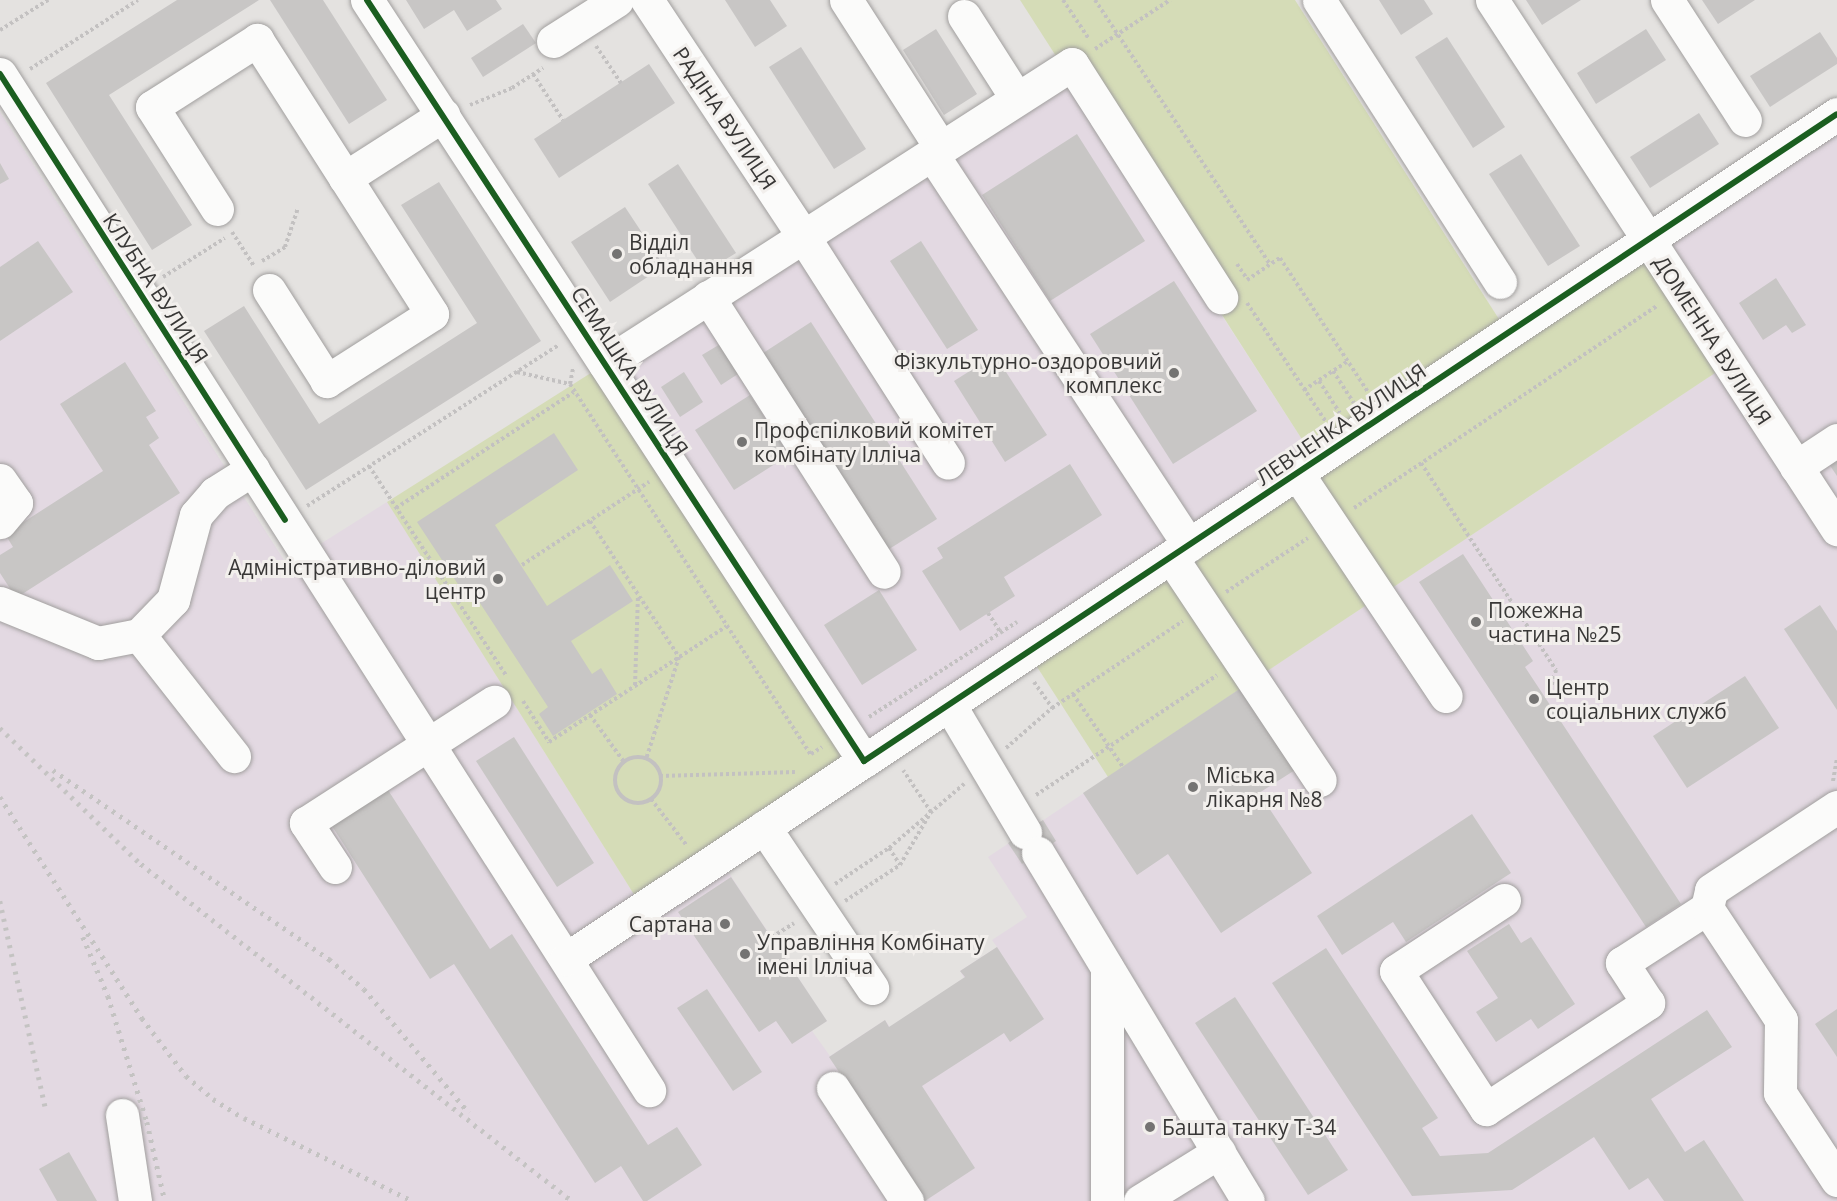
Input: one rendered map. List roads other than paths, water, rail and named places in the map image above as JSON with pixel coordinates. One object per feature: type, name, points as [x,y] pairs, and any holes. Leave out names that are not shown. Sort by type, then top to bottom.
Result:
[{"type":"street","name":"СЕМАШКА ВУЛИЦЯ","points":[[367,0],[443,116],[589,365],[672,467],[864,761]]},
{"type":"street","points":[[553,41],[616,0]]},
{"type":"street","name":"РАДІНА ВУЛИЦЯ","points":[[647,0],[803,236],[948,463]]},
{"type":"street","points":[[846,0],[1180,551],[1204,607],[1320,780]]},
{"type":"street","points":[[1319,0],[1500,282]]},
{"type":"street","name":"ДОМЕННА ВУЛИЦЯ","points":[[1492,0],[1837,529]]},
{"type":"street","points":[[1667,0],[1745,120]]},
{"type":"street","points":[[963,16],[1017,99]]},
{"type":"street","points":[[225,221],[152,107],[256,40],[432,314],[327,381],[261,278]]},
{"type":"street","points":[[589,365],[708,297],[1072,64],[1232,296]]},
{"type":"street","name":"КЛУБНА ВУЛИЦЯ","points":[[3,79],[649,1090]]},
{"type":"street","name":"ЛЕВЧЕНКА ВУЛИЦЯ","points":[[566,959],[1837,114]]},
{"type":"street","points":[[345,178],[443,116]]},
{"type":"street","points":[[708,297],[884,572]]},
{"type":"street","points":[[1796,466],[1837,440]]},
{"type":"street","points":[[0,603],[98,643],[139,635],[173,600],[196,515],[215,493],[253,469]]},
{"type":"street","points":[[1297,473],[1446,696]]},
{"type":"street","points":[[0,480],[16,503],[0,522]]},
{"type":"street","points":[[139,635],[234,756]]},
{"type":"street","points":[[334,867],[306,823],[508,693]]},
{"type":"street","points":[[949,704],[1248,1201]]},
{"type":"street","points":[[1504,900],[1396,971],[1486,1109],[1648,1003],[1622,963],[1707,908],[1711,890],[1837,807]]},
{"type":"street","points":[[764,827],[811,912],[872,988]]},
{"type":"street","points":[[1707,908],[1780,1020],[1780,1093],[1837,1180]]},
{"type":"street","points":[[1107,966],[1107,1201]]},
{"type":"street","points":[[1107,1072],[1153,1044]]},
{"type":"street","points":[[833,1088],[907,1201]]},
{"type":"street","points":[[122,1115],[135,1201]]},
{"type":"street","points":[[1140,1201],[1219,1152]]},
{"type":"railway","points":[[0,728],[141,864],[572,1201]]},
{"type":"railway","points":[[53,770],[329,959],[364,989],[469,1113]]},
{"type":"railway","points":[[0,797],[142,1018],[186,1076],[213,1099],[244,1118],[413,1201]]},
{"type":"railway","points":[[0,901],[46,1110]]},
{"type":"railway","points":[[83,937],[108,996],[147,1122],[165,1201]]},
{"type":"place","name":"Відділ обладнання","points":[[617,254]]},
{"type":"place","name":"Фізкультурно-оздоровчий комплекс","points":[[1174,373]]},
{"type":"place","name":"Профспілковий комітет комбінату Ілліча","points":[[742,442]]},
{"type":"place","name":"Адміністративно-діловий центр","points":[[498,579]]},
{"type":"place","name":"Пожежна частина №25","points":[[1476,622]]},
{"type":"place","name":"Центр соціальних служб","points":[[1534,699]]},
{"type":"place","name":"Міська лікарня №8","points":[[1193,787]]},
{"type":"place","name":"Сартана","points":[[725,924]]},
{"type":"place","name":"Управління Комбінату імені Ілліча","points":[[745,954]]},
{"type":"place","name":"Башта танку Т-34","points":[[1150,1127]]}]
